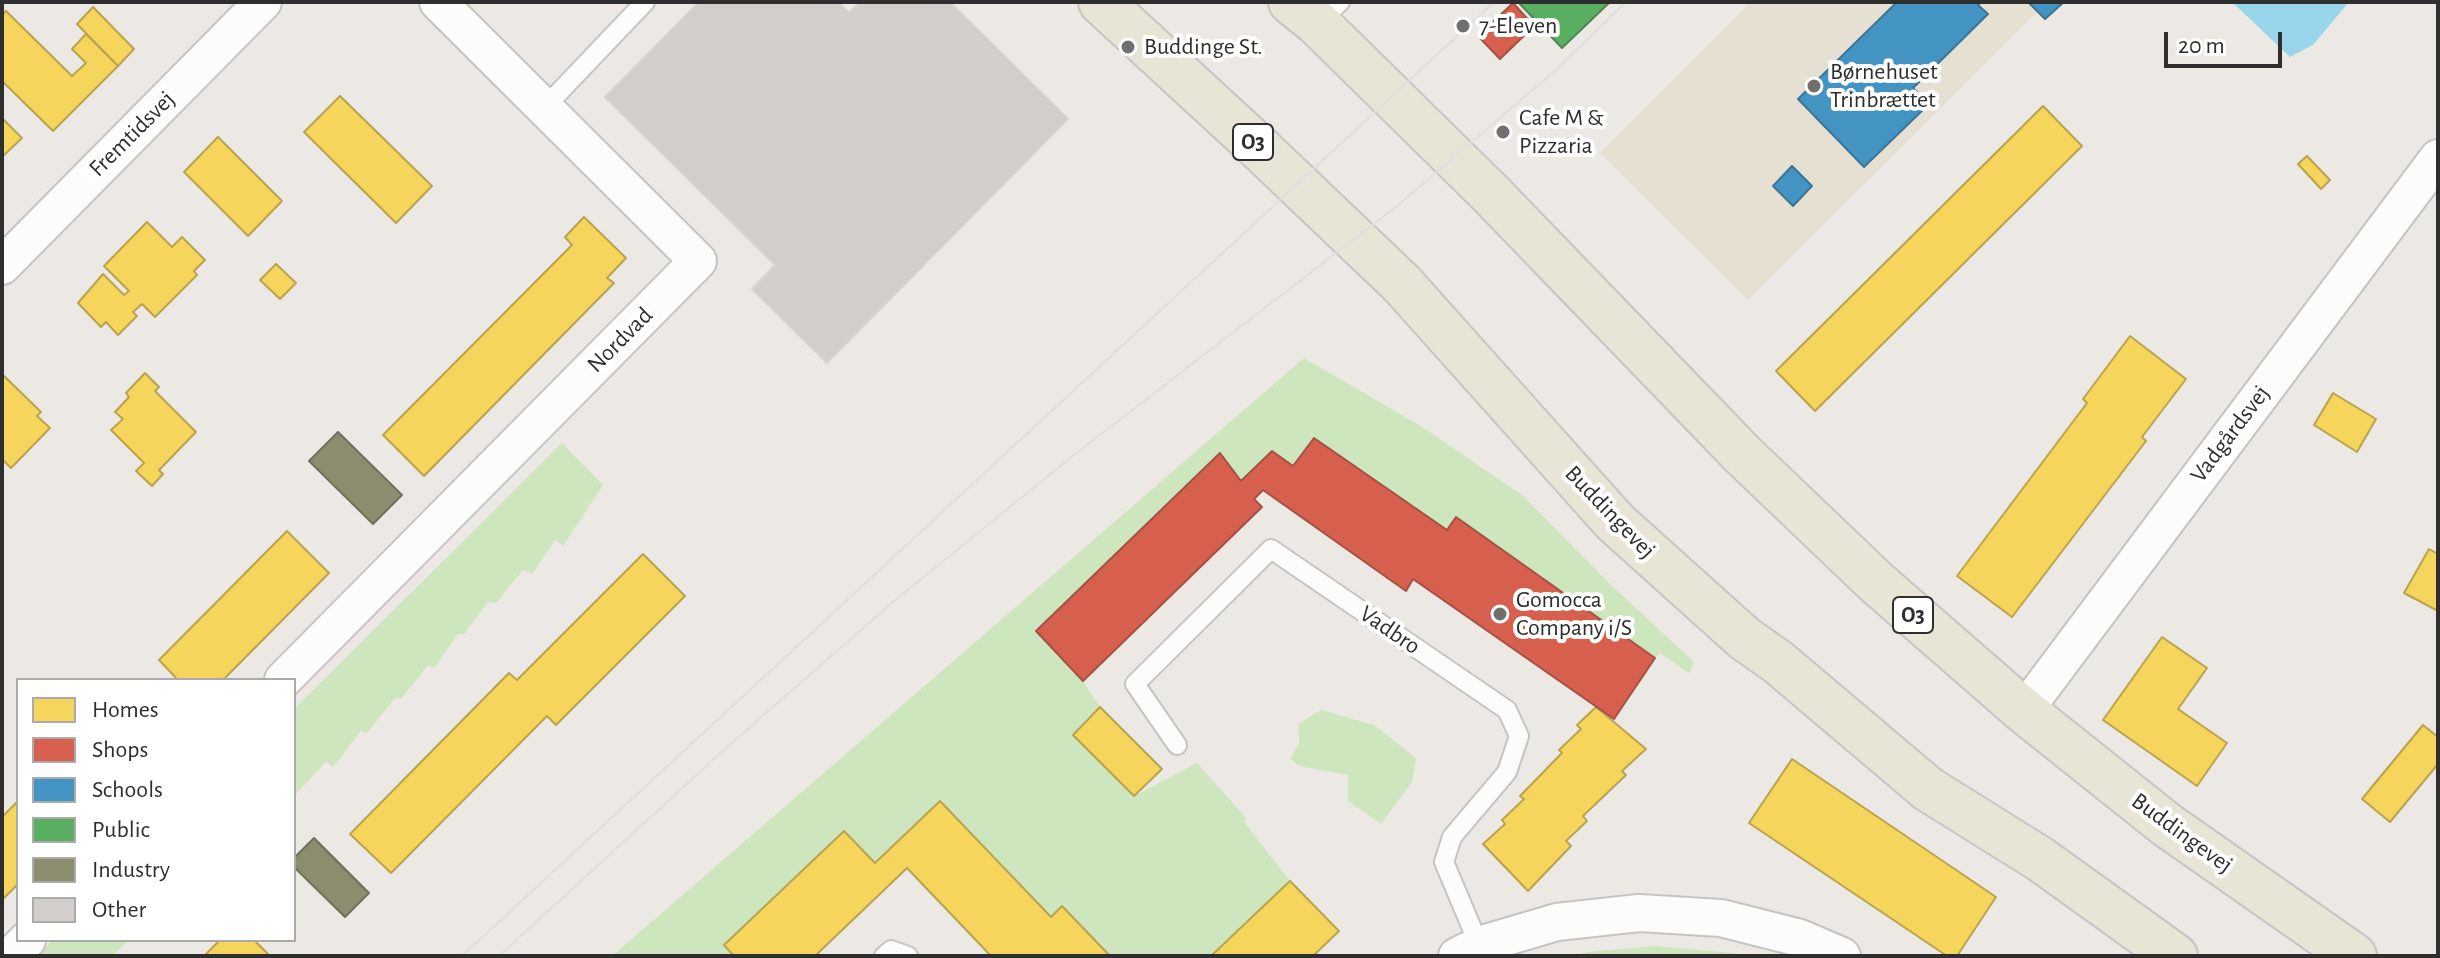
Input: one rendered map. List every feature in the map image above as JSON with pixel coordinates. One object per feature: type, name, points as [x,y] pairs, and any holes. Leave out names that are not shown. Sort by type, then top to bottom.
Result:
[{"type":"main road","name":"Buddingevej","points":[[1101,2],[1402,284],[1615,522],[1744,638],[1778,662],[1928,789],[2040,859],[2175,956]]},
{"type":"main road","name":"Buddingevej","points":[[1316,9],[1742,454],[1876,582],[2024,711],[2167,825],[2354,956]]},
{"type":"street","name":"Fremtidsvej","points":[[2,266],[263,2]]},
{"type":"street","name":"Nordvad","points":[[285,678],[698,261],[438,2]]},
{"type":"street","name":"Vadgårdsvej","points":[[2024,711],[2438,158]]},
{"type":"street","name":"Vadbro","points":[[1468,950],[1557,922],[1639,913],[1721,918],[1800,938],[1842,956]]},
{"type":"lane","points":[[544,108],[645,2]]},
{"type":"lane","name":"Vadbro","points":[[1177,745],[1135,684],[1271,549],[1507,710],[1519,736],[1507,772],[1452,837],[1444,862],[1468,950]]},
{"type":"lane","points":[[884,956],[891,950],[908,956]]},
{"type":"shaded area","name":"Børnehuset Trinbrættet","points":[[1751,2],[2064,2],[2045,19],[2037,12],[1748,300],[1600,153]]},
{"type":"green space","points":[[1304,358],[1419,425],[1522,495],[1610,584],[1694,662],[1689,673],[1660,653],[1655,658],[1457,518],[1447,530],[1315,438],[1293,466],[1272,452],[1241,481],[1220,454],[1036,631],[1083,681],[1100,707],[1074,735],[1134,796],[1197,763],[1247,819],[1244,822],[1290,881],[1211,956],[1110,956],[1051,917],[940,801],[875,863],[843,831],[724,945],[734,956],[612,956]]},
{"type":"green space","points":[[562,443],[603,485],[563,546],[555,540],[532,574],[523,570],[496,603],[488,602],[464,634],[458,634],[434,668],[428,665],[401,699],[396,697],[366,734],[361,731],[333,767],[326,762],[296,794],[296,707]]},
{"type":"green space","points":[[1321,710],[1374,725],[1416,758],[1412,782],[1381,824],[1348,801],[1348,775],[1299,766],[1290,758],[1299,744],[1298,724]]},
{"type":"green space","points":[[51,942],[127,942],[112,956],[37,956]]},
{"type":"green space","points":[[1655,946],[1733,953],[1746,956],[1572,956]]},
{"type":"water","points":[[2232,2],[2349,2],[2313,45],[2290,57]]},
{"type":"building: Homes","points":[[93,7],[134,49],[118,66],[77,24]]},
{"type":"building: Homes","points":[[6,11],[72,76],[86,63],[72,49],[86,34],[118,66],[53,131],[2,81],[2,15]]},
{"type":"building: Homes","points":[[340,96],[432,186],[396,223],[304,132]]},
{"type":"building: Homes","points":[[2043,106],[2082,146],[1815,411],[1776,371]]},
{"type":"building: Homes","points":[[2,118],[22,138],[2,157]]},
{"type":"building: Homes","points":[[218,137],[282,201],[248,236],[184,172]]},
{"type":"building: Homes","points":[[2307,156],[2330,180],[2321,189],[2298,164]]},
{"type":"building: Homes","points":[[584,217],[626,258],[607,278],[614,283],[424,476],[383,435],[572,245],[565,237]]},
{"type":"building: Homes","points":[[147,222],[172,247],[182,237],[205,260],[194,271],[197,275],[155,317],[142,304],[133,312],[137,316],[118,335],[106,322],[101,327],[78,303],[103,274],[124,295],[129,291],[104,266]]},
{"type":"building: Homes","points":[[276,264],[296,283],[280,299],[260,280]]},
{"type":"building: Homes","points":[[2130,336],[2186,379],[2142,437],[2146,441],[2012,617],[1957,576],[2087,403],[2083,399]]},
{"type":"building: Homes","points":[[145,373],[159,387],[155,391],[196,432],[159,470],[163,474],[152,486],[136,471],[144,463],[111,430],[123,419],[115,412],[129,397],[126,393]]},
{"type":"building: Homes","points":[[2,374],[41,412],[37,416],[50,428],[11,468],[2,459]]},
{"type":"building: Homes","points":[[2333,393],[2376,419],[2357,452],[2314,425]]},
{"type":"building: Homes","points":[[287,531],[329,573],[225,678],[176,678],[159,660]]},
{"type":"building: Homes","points":[[2429,549],[2438,554],[2438,611],[2404,593]]},
{"type":"building: Homes","points":[[643,554],[685,596],[556,725],[547,716],[391,873],[350,834],[509,673],[517,680]]},
{"type":"building: Homes","points":[[2162,637],[2207,668],[2178,709],[2227,743],[2197,786],[2103,720]]},
{"type":"building: Homes","points":[[1100,707],[1162,769],[1134,796],[1073,735]]},
{"type":"building: Homes","points":[[1596,707],[1646,749],[1622,771],[1626,775],[1583,816],[1587,821],[1566,841],[1571,846],[1528,891],[1483,844],[1505,824],[1502,820],[1524,799],[1520,796],[1562,753],[1559,750],[1581,729],[1577,725]]},
{"type":"building: Homes","points":[[2423,725],[2438,737],[2438,764],[2390,822],[2362,799]]},
{"type":"building: Homes","points":[[1792,759],[1996,897],[1957,956],[1947,956],[1749,823]]},
{"type":"building: Homes","points":[[940,801],[1051,917],[1062,906],[1110,956],[991,956],[907,868],[815,956],[734,956],[724,945],[844,831],[875,863]]},
{"type":"building: Homes","points":[[16,803],[16,886],[2,900],[2,817]]},
{"type":"building: Homes","points":[[1290,881],[1339,931],[1313,956],[1211,956]]},
{"type":"building: Homes","points":[[218,942],[256,942],[270,956],[204,956]]},
{"type":"building: Shops","points":[[1513,3],[1534,26],[1500,59],[1478,36]]},
{"type":"building: Shops","points":[[1314,438],[1447,530],[1456,517],[1655,658],[1614,719],[1413,579],[1406,591],[1263,490],[1254,499],[1262,507],[1083,681],[1036,631],[1220,453],[1241,481],[1272,451],[1293,466]]},
{"type":"building: Schools","points":[[1897,2],[1981,2],[1978,5],[1988,14],[1913,88],[1929,104],[1864,167],[1798,99]]},
{"type":"building: Schools","points":[[2028,2],[2064,2],[2045,19]]},
{"type":"building: Schools","points":[[1792,166],[1812,186],[1793,206],[1773,186]]},
{"type":"building: Public","points":[[1518,2],[1610,2],[1562,48]]},
{"type":"building: Industry","points":[[338,432],[402,495],[373,524],[309,461]]},
{"type":"building: Industry","points":[[314,838],[369,893],[345,917],[296,869],[296,856]]},
{"type":"building: Other","points":[[699,2],[839,2],[849,13],[860,2],[950,2],[1068,119],[827,363],[752,289],[775,265],[605,97]]},
{"type":"tram line","points":[[462,956],[1494,2]]},
{"type":"tram line","points":[[499,956],[727,747],[894,601],[1074,455],[1397,206],[1556,70],[1626,2]]},
{"type":"place","name":"7-Eleven","points":[[1463,26]]},
{"type":"place","name":"Buddinge St.","points":[[1128,47]]},
{"type":"place","name":"Børnehuset Trinbrættet","points":[[1814,86]]},
{"type":"place","name":"Cafe M & Pizzaria","points":[[1503,132]]},
{"type":"place","name":"Gomocca Company i/S","points":[[1500,614]]}]
